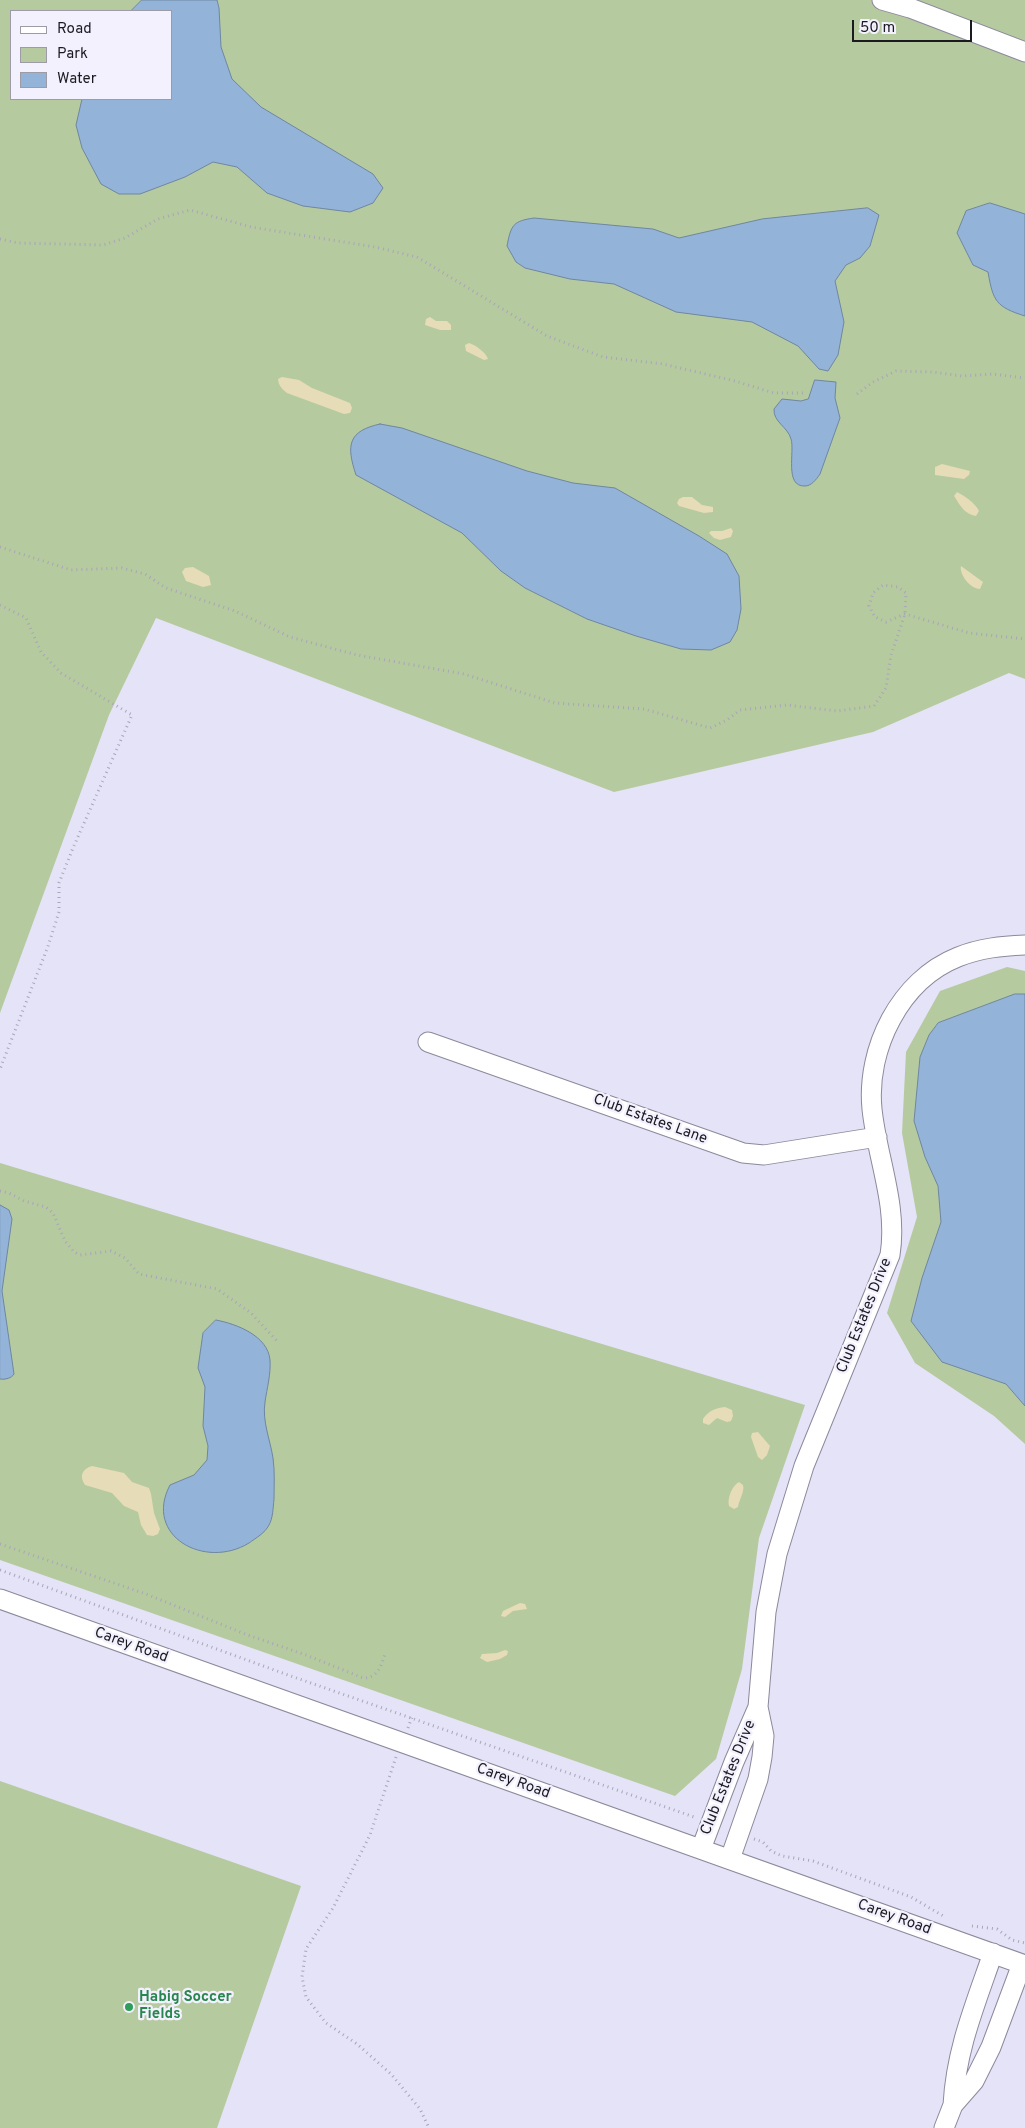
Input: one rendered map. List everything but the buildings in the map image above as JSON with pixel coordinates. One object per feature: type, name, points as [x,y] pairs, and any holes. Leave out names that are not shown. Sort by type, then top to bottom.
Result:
[{"type":"street","points":[[882,0],[912,4],[1025,52]]},
{"type":"street","name":"Club Estates Drive","points":[[730,1859],[758,1779],[762,1757],[764,1736],[758,1707],[766,1612],[777,1554],[804,1466],[890,1255],[892,1227],[888,1186],[872,1109],[875,1060],[880,1044],[896,1010],[920,984],[946,963],[987,948],[1025,945]]},
{"type":"street","name":"Club Estates Lane","points":[[428,1042],[743,1153],[764,1155],[877,1138]]},
{"type":"street","name":"Carey Road","points":[[0,1599],[1023,1964]]},
{"type":"street","name":"Club Estates Drive","points":[[701,1849],[758,1707]]},
{"type":"street","points":[[720,1800],[748,1808]]},
{"type":"street","points":[[944,2128],[953,2105],[954,2076],[964,2038],[993,1953]]},
{"type":"street","points":[[953,2105],[974,2081],[991,2047],[1023,1964]]},
{"type":"path","points":[[0,239],[18,243],[103,245],[125,238],[158,219],[190,210],[252,227],[374,247],[417,257],[547,336],[603,357],[662,364],[735,381],[774,393],[803,393]]},
{"type":"path","points":[[857,394],[873,382],[896,371],[932,372],[962,376],[993,374],[1025,378]]},
{"type":"path","points":[[0,547],[71,570],[122,568],[145,574],[166,588],[235,611],[290,637],[357,655],[464,674],[555,703],[644,709],[710,728],[727,720],[740,710],[786,705],[837,711],[874,706],[886,688],[891,655],[905,614],[906,593],[898,587],[883,585],[874,593],[869,606],[876,617],[886,622],[905,614],[970,633],[1025,638]]},
{"type":"path","points":[[0,605],[26,618],[41,652],[62,673],[132,715],[59,883],[59,912],[47,949],[0,1069]]},
{"type":"path","points":[[0,1191],[46,1207],[52,1213],[65,1241],[74,1252],[80,1255],[110,1251],[124,1258],[139,1274],[217,1289],[251,1313],[278,1342]]},
{"type":"path","points":[[0,1544],[146,1594],[363,1678],[370,1678],[379,1670],[385,1654]]},
{"type":"path","points":[[0,1570],[288,1675],[690,1817],[711,1822]]},
{"type":"path","points":[[396,1757],[370,1835],[333,1908],[306,1949],[302,1977],[306,1998],[326,2022],[357,2044],[391,2074],[420,2109],[430,2128]]},
{"type":"path","points":[[739,1833],[762,1842],[771,1851],[782,1856],[813,1861],[911,1897],[950,1920]]},
{"type":"path","points":[[965,1924],[980,1928],[997,1929],[1012,1940],[1025,1943]]},
{"type":"green space","points":[[0,0],[1025,0],[1025,679],[1009,673],[873,732],[614,792],[156,618],[109,715],[0,1013]]},
{"type":"green space","points":[[1007,967],[1025,971],[1025,1444],[994,1416],[915,1363],[887,1313],[917,1217],[902,1133],[906,1052],[940,991]]},
{"type":"green space","points":[[0,1163],[805,1405],[759,1538],[742,1669],[716,1759],[675,1796],[0,1560]]},
{"type":"green space","name":"Habig Soccer Fields","points":[[0,1781],[301,1886],[217,2128],[0,2128]]},
{"type":"sand","points":[[430,317],[436,321],[447,321],[451,325],[451,330],[440,330],[425,325],[426,319]]},
{"type":"sand","points":[[469,343],[483,351],[488,359],[484,360],[466,351],[465,345]]},
{"type":"sand","points":[[282,377],[299,380],[312,388],[350,403],[352,408],[350,413],[344,414],[287,393],[279,383],[278,379]]},
{"type":"sand","points":[[942,464],[970,471],[969,475],[964,479],[935,475],[935,467]]},
{"type":"sand","points":[[957,492],[975,505],[979,511],[976,516],[968,513],[960,506],[954,496]]},
{"type":"sand","points":[[683,497],[692,497],[702,505],[713,507],[713,512],[704,513],[679,506],[677,503]]},
{"type":"sand","points":[[731,528],[733,531],[731,537],[720,540],[714,538],[709,533],[711,531],[722,531]]},
{"type":"sand","points":[[961,566],[983,582],[980,589],[973,587],[966,580]]},
{"type":"sand","points":[[193,567],[209,576],[211,585],[203,587],[186,581],[182,572],[185,568]]},
{"type":"sand","points":[[725,1407],[732,1410],[733,1416],[731,1421],[727,1422],[717,1418],[709,1425],[703,1423],[703,1419],[710,1412]]},
{"type":"sand","points":[[758,1432],[770,1446],[767,1455],[762,1460],[758,1457],[751,1437],[752,1433]]},
{"type":"sand","points":[[92,1466],[124,1473],[132,1482],[149,1488],[154,1513],[160,1529],[158,1534],[153,1536],[147,1535],[141,1525],[138,1512],[124,1506],[112,1493],[85,1485],[82,1473]]},
{"type":"sand","points":[[739,1482],[743,1485],[743,1490],[738,1507],[734,1509],[729,1506],[729,1496],[732,1489]]},
{"type":"sand","points":[[520,1603],[525,1604],[527,1609],[513,1611],[505,1617],[501,1616],[503,1611]]},
{"type":"sand","points":[[505,1650],[508,1651],[507,1655],[500,1659],[487,1662],[480,1658],[482,1654],[497,1653]]},
{"type":"water","points":[[142,0],[217,0],[221,47],[232,79],[261,107],[373,174],[383,188],[373,203],[350,212],[303,206],[267,193],[237,167],[213,162],[185,177],[140,194],[119,194],[101,184],[82,148],[76,125],[82,100],[172,100],[172,10],[132,10]]},
{"type":"water","points":[[990,203],[1025,214],[1025,316],[1015,313],[997,302],[988,272],[973,265],[957,233],[966,211]]},
{"type":"water","points":[[868,208],[879,215],[870,246],[860,258],[846,265],[835,281],[844,322],[838,355],[828,371],[819,369],[798,346],[752,322],[676,312],[614,284],[570,279],[525,268],[516,262],[507,246],[514,225],[534,218],[653,229],[679,238],[762,219]]},
{"type":"water","points":[[815,380],[836,382],[835,398],[840,418],[820,474],[813,482],[805,486],[799,485],[792,475],[791,439],[774,414],[774,409],[782,399],[801,401],[808,399]]},
{"type":"water","points":[[380,424],[402,428],[527,471],[573,483],[615,488],[699,536],[727,554],[739,576],[741,609],[737,630],[730,642],[711,650],[681,649],[587,619],[525,588],[501,571],[462,533],[356,475],[351,455],[352,441],[361,431]]},
{"type":"water","points":[[1015,994],[1025,994],[1025,1406],[1006,1384],[942,1362],[911,1321],[922,1278],[941,1222],[938,1186],[925,1157],[914,1121],[920,1057],[929,1035],[938,1023]]},
{"type":"water","points":[[0,1205],[9,1210],[12,1219],[2,1291],[14,1374],[10,1378],[4,1379],[0,1379]]},
{"type":"water","points":[[216,1320],[250,1332],[264,1344],[268,1352],[270,1370],[264,1409],[273,1458],[274,1499],[270,1522],[260,1535],[249,1543],[232,1550],[214,1552],[198,1550],[183,1543],[172,1533],[165,1519],[164,1503],[170,1485],[194,1475],[207,1460],[208,1446],[203,1426],[205,1387],[198,1368],[203,1333]]},
{"type":"place","name":"Habig Soccer Fields","points":[[129,2007]]}]
